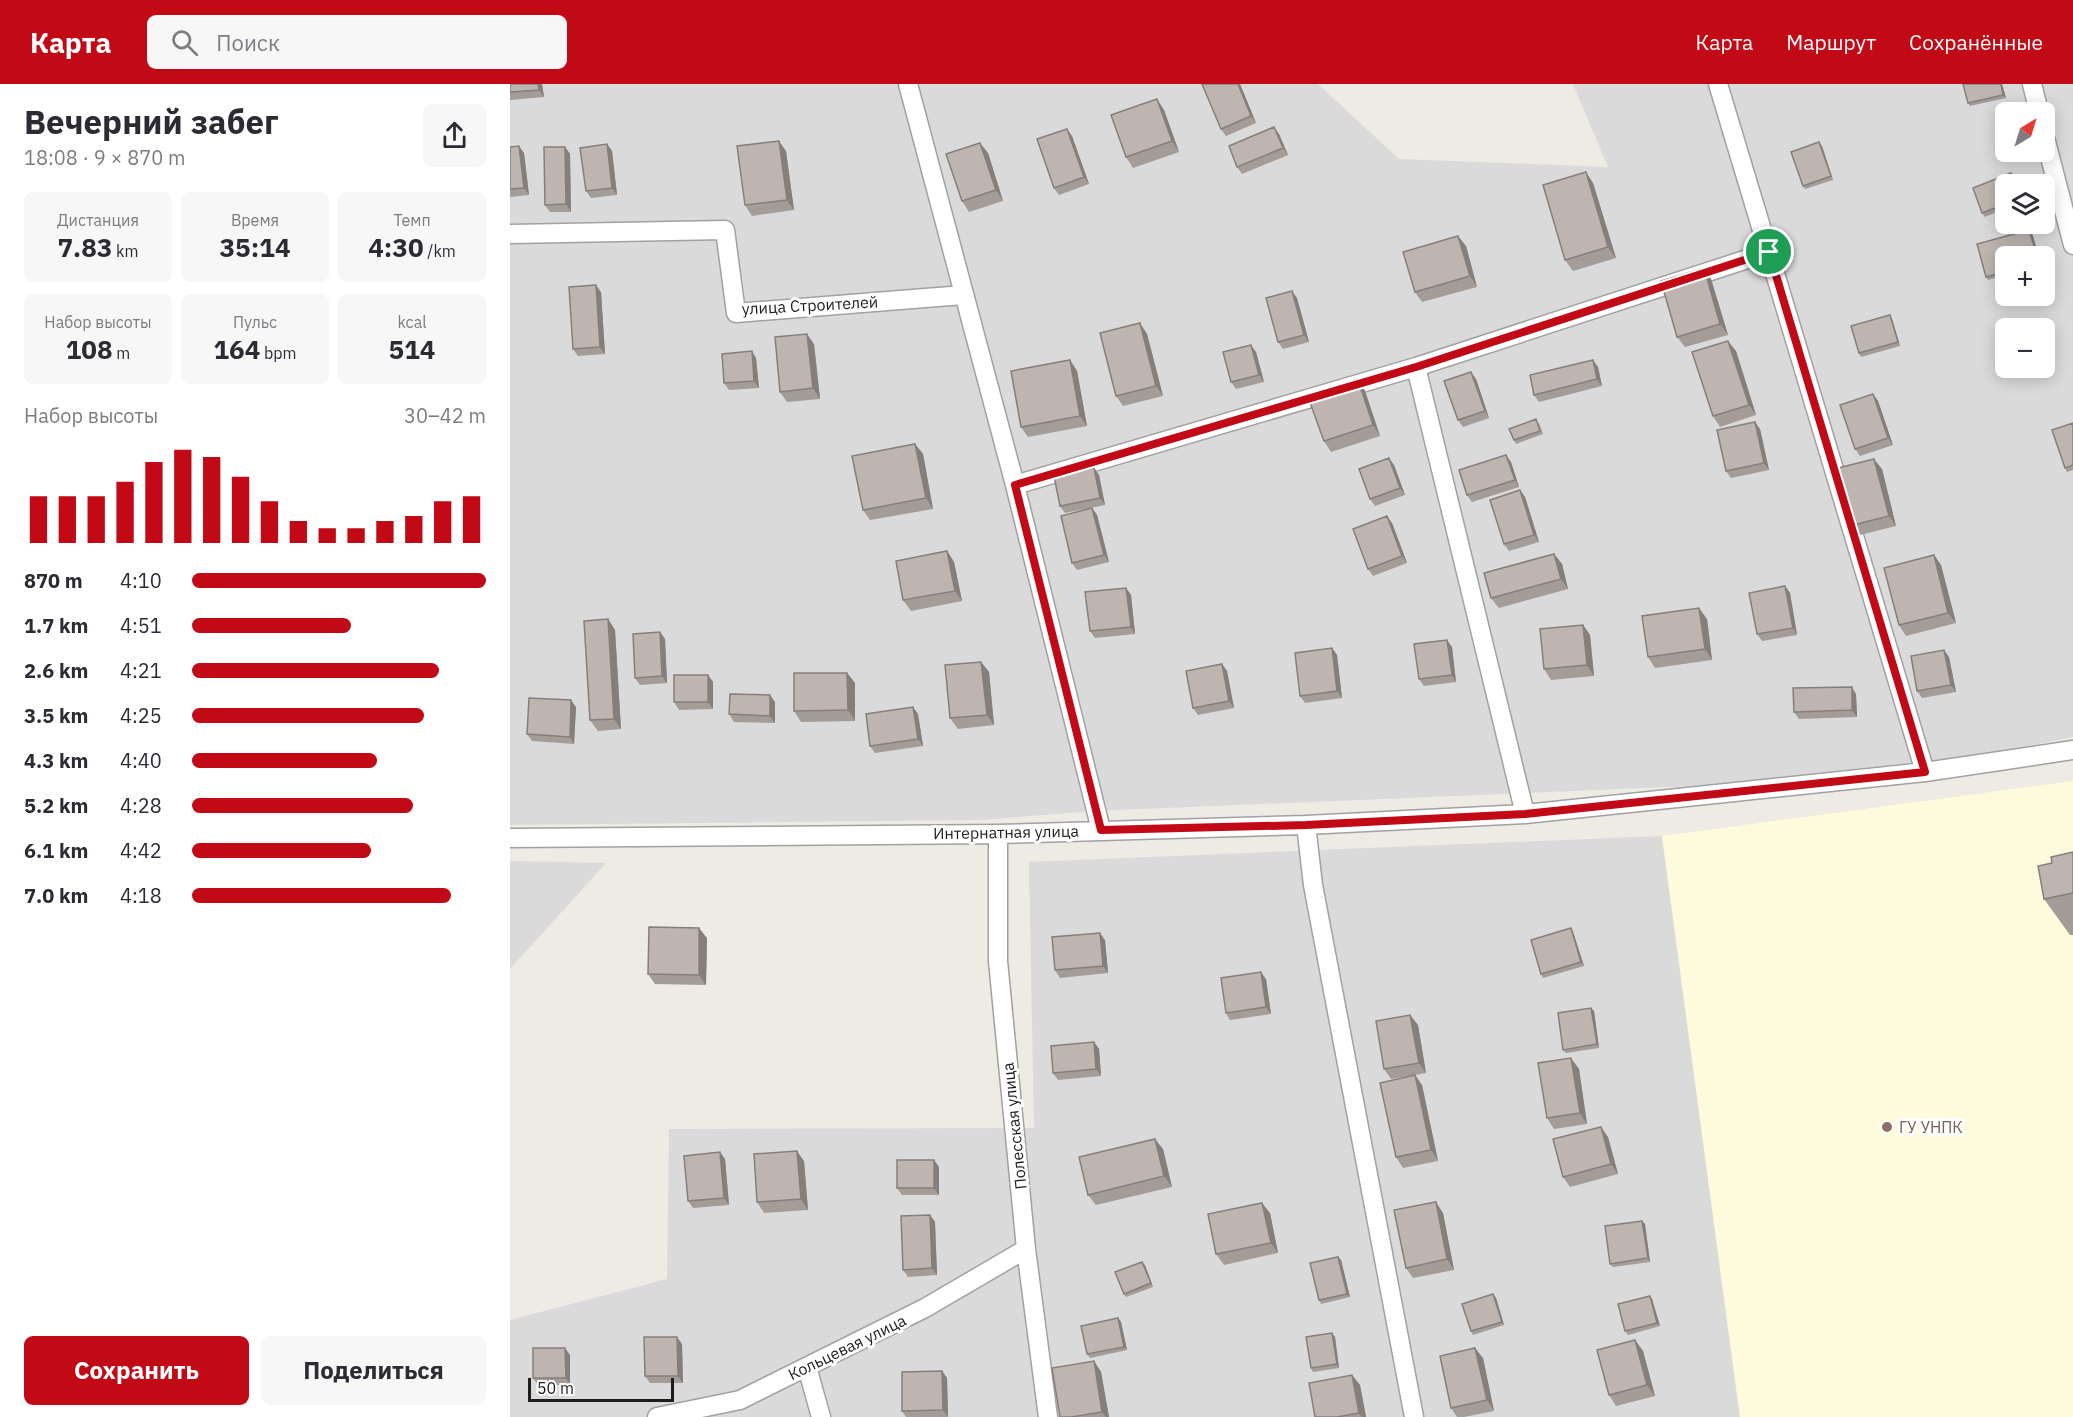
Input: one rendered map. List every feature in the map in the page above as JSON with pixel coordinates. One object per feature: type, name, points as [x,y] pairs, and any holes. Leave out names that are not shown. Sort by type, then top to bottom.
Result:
[{"type":"street","points":[[908,84],[1015,485],[1101,830]]},
{"type":"street","points":[[1718,84],[1925,772]]},
{"type":"street","points":[[2032,84],[2036,102]]},
{"type":"street","points":[[2051,162],[2073,245]]},
{"type":"street","name":"улица Строителей","points":[[510,234],[725,230],[736,313],[963,295]]},
{"type":"street","points":[[1015,485],[1416,367],[1769,252]]},
{"type":"street","points":[[1416,367],[1525,814]]},
{"type":"street","name":"Интернатная улица","points":[[510,838],[998,834],[1306,825],[1525,814],[1925,772],[2073,750]]},
{"type":"street","points":[[1306,825],[1313,885],[1414,1417]]},
{"type":"street","name":"Полесская улица","points":[[998,834],[998,961],[1026,1249],[1043,1393],[1048,1417]]},
{"type":"street","name":"Кольцевая улица","points":[[657,1417],[740,1400],[926,1308],[1026,1249]]},
{"type":"street","points":[[807,1368],[821,1417]]},
{"type":"shaded area","points":[[510,84],[1318,84],[1399,159],[1608,167],[1573,84],[2073,84],[2073,737],[1979,756],[1694,786],[1093,811],[982,820],[510,825]]},
{"type":"shaded area","name":"ГУ УНПК","points":[[2073,781],[2073,1417],[1740,1417],[1662,836]]},
{"type":"shaded area","points":[[1662,836],[1740,1417],[510,1417],[510,1320],[667,1279],[669,1129],[1034,1128],[1029,862]]},
{"type":"shaded area","points":[[510,861],[606,863],[510,969]]},
{"type":"building","points":[[510,84],[538,84],[539,90],[510,92]]},
{"type":"building","points":[[1202,84],[1238,84],[1251,116],[1221,129]]},
{"type":"building","points":[[1963,84],[2001,84],[2003,95],[1968,103]]},
{"type":"building","points":[[1157,99],[1172,141],[1126,157],[1111,115]]},
{"type":"building","points":[[1274,127],[1283,148],[1237,167],[1229,146]]},
{"type":"building","points":[[1067,129],[1084,177],[1054,188],[1037,139]]},
{"type":"building","points":[[779,141],[787,200],[745,205],[737,146]]},
{"type":"building","points":[[1819,142],[1831,176],[1803,186],[1791,152]]},
{"type":"building","points":[[980,143],[996,190],[962,201],[946,154]]},
{"type":"building","points":[[607,144],[612,188],[586,191],[580,148]]},
{"type":"building","points":[[519,146],[524,188],[510,189],[510,147]]},
{"type":"building","points":[[544,147],[565,147],[566,204],[545,205]]},
{"type":"building","points":[[1586,172],[1608,247],[1565,260],[1543,185]]},
{"type":"building","points":[[1995,179],[1995,208],[1982,213],[1973,188]]},
{"type":"building","points":[[2014,234],[2030,234],[2034,246],[1995,246],[1995,274],[1986,277],[1977,244]]},
{"type":"building","points":[[1458,236],[1470,276],[1415,292],[1403,252]]},
{"type":"building","points":[[1704,268],[1720,324],[1677,337],[1661,281]]},
{"type":"building","points":[[596,285],[600,347],[573,349],[569,287]]},
{"type":"building","points":[[1292,291],[1304,335],[1278,342],[1266,298]]},
{"type":"building","points":[[1890,315],[1898,342],[1859,353],[1851,326]]},
{"type":"building","points":[[1140,323],[1156,386],[1116,396],[1100,333]]},
{"type":"building","points":[[807,334],[813,388],[780,392],[775,337]]},
{"type":"building","points":[[1728,341],[1749,405],[1713,416],[1692,352]]},
{"type":"building","points":[[1251,345],[1259,375],[1231,382],[1223,352]]},
{"type":"building","points":[[752,351],[754,381],[724,383],[722,354]]},
{"type":"building","points":[[1070,360],[1080,416],[1021,427],[1011,371]]},
{"type":"building","points":[[1593,360],[1597,379],[1534,395],[1530,375]]},
{"type":"building","points":[[1471,372],[1485,411],[1458,420],[1444,381]]},
{"type":"building","points":[[1358,380],[1373,425],[1324,441],[1308,397]]},
{"type":"building","points":[[1873,394],[1888,438],[1855,449],[1840,405]]},
{"type":"building","points":[[1536,419],[1540,431],[1514,440],[1509,429]]},
{"type":"building","points":[[1755,422],[1764,463],[1726,471],[1717,430]]},
{"type":"building","points":[[2073,423],[2073,465],[2065,468],[2052,430]]},
{"type":"building","points":[[915,444],[926,498],[863,510],[852,456]]},
{"type":"building","points":[[1506,455],[1515,480],[1467,495],[1459,470]]},
{"type":"building","points":[[1389,458],[1400,488],[1370,499],[1359,469]]},
{"type":"building","points":[[1874,459],[1889,516],[1853,525],[1838,468]]},
{"type":"building","points":[[1094,468],[1100,498],[1060,506],[1054,476]]},
{"type":"building","points":[[1520,490],[1534,535],[1504,544],[1490,500]]},
{"type":"building","points":[[1092,508],[1104,555],[1072,563],[1061,516]]},
{"type":"building","points":[[1387,516],[1402,556],[1368,569],[1353,529]]},
{"type":"building","points":[[947,551],[955,591],[903,600],[896,561]]},
{"type":"building","points":[[1554,554],[1561,579],[1491,598],[1484,573]]},
{"type":"building","points":[[1934,555],[1948,613],[1899,625],[1884,568]]},
{"type":"building","points":[[1785,586],[1793,628],[1757,634],[1749,593]]},
{"type":"building","points":[[1126,588],[1131,627],[1090,631],[1085,592]]},
{"type":"building","points":[[1699,608],[1705,649],[1648,657],[1642,616]]},
{"type":"building","points":[[608,619],[614,719],[590,720],[584,621]]},
{"type":"building","points":[[1583,625],[1587,665],[1544,669],[1540,629]]},
{"type":"building","points":[[660,632],[662,676],[635,678],[633,634]]},
{"type":"building","points":[[1447,640],[1452,675],[1419,679],[1414,644]]},
{"type":"building","points":[[1332,648],[1337,691],[1300,696],[1295,653]]},
{"type":"building","points":[[1944,650],[1951,685],[1917,691],[1911,656]]},
{"type":"building","points":[[981,662],[987,715],[950,718],[945,665]]},
{"type":"building","points":[[1222,664],[1229,701],[1193,708],[1186,671]]},
{"type":"building","points":[[794,673],[847,673],[848,710],[794,711]]},
{"type":"building","points":[[674,675],[708,675],[708,702],[674,702]]},
{"type":"building","points":[[1852,687],[1852,710],[1794,712],[1793,688]]},
{"type":"building","points":[[730,694],[770,695],[770,716],[729,714]]},
{"type":"building","points":[[529,698],[571,700],[570,737],[527,734]]},
{"type":"building","points":[[913,707],[918,739],[870,746],[866,714]]},
{"type":"building","points":[[2073,852],[2073,893],[2044,899],[2038,866],[2052,863],[2051,857]]},
{"type":"building","points":[[649,927],[699,928],[699,975],[648,974]]},
{"type":"building","points":[[1571,928],[1581,962],[1541,974],[1531,940]]},
{"type":"building","points":[[1100,933],[1103,966],[1055,970],[1052,937]]},
{"type":"building","points":[[1261,972],[1266,1007],[1226,1013],[1221,978]]},
{"type":"building","points":[[1591,1008],[1597,1044],[1563,1050],[1558,1013]]},
{"type":"building","points":[[1410,1015],[1419,1063],[1384,1069],[1376,1021]]},
{"type":"building","points":[[1094,1042],[1096,1069],[1053,1073],[1051,1046]]},
{"type":"building","points":[[1571,1058],[1580,1113],[1547,1118],[1538,1063]]},
{"type":"building","points":[[1415,1075],[1431,1150],[1396,1157],[1380,1083]]},
{"type":"building","points":[[1601,1127],[1611,1164],[1563,1177],[1553,1139]]},
{"type":"building","points":[[1155,1139],[1164,1176],[1088,1195],[1079,1157]]},
{"type":"building","points":[[797,1151],[801,1199],[757,1202],[754,1154]]},
{"type":"building","points":[[720,1152],[724,1198],[688,1201],[684,1156]]},
{"type":"building","points":[[897,1160],[934,1160],[934,1188],[897,1188]]},
{"type":"building","points":[[1436,1202],[1447,1259],[1406,1268],[1394,1210]]},
{"type":"building","points":[[1262,1203],[1271,1243],[1216,1254],[1208,1214]]},
{"type":"building","points":[[930,1215],[932,1268],[903,1270],[901,1216]]},
{"type":"building","points":[[1642,1221],[1648,1258],[1610,1264],[1605,1226]]},
{"type":"building","points":[[1338,1257],[1347,1294],[1319,1300],[1310,1263]]},
{"type":"building","points":[[1142,1262],[1151,1283],[1124,1294],[1115,1272]]},
{"type":"building","points":[[1493,1294],[1502,1322],[1471,1331],[1462,1304]]},
{"type":"building","points":[[1650,1296],[1657,1323],[1625,1331],[1618,1304]]},
{"type":"building","points":[[1118,1318],[1124,1347],[1087,1354],[1081,1326]]},
{"type":"building","points":[[1332,1333],[1337,1364],[1311,1368],[1306,1337]]},
{"type":"building","points":[[644,1337],[677,1337],[678,1376],[645,1376]]},
{"type":"building","points":[[1635,1340],[1647,1385],[1609,1395],[1597,1350]]},
{"type":"building","points":[[533,1348],[565,1348],[566,1378],[533,1378]]},
{"type":"building","points":[[1475,1348],[1487,1400],[1451,1408],[1440,1356]]},
{"type":"building","points":[[1094,1361],[1102,1412],[1060,1417],[1052,1368]]},
{"type":"building","points":[[942,1371],[943,1410],[902,1411],[902,1372]]},
{"type":"building","points":[[1352,1375],[1359,1413],[1337,1417],[1315,1417],[1309,1383]]},
{"type":"place","name":"ГУ УНПК","points":[[1887,1127]]},
{"type":"route","points":[[1769,252],[1925,772],[1525,814],[1306,825],[1101,830],[1015,485],[1416,367],[1769,252]]}]
